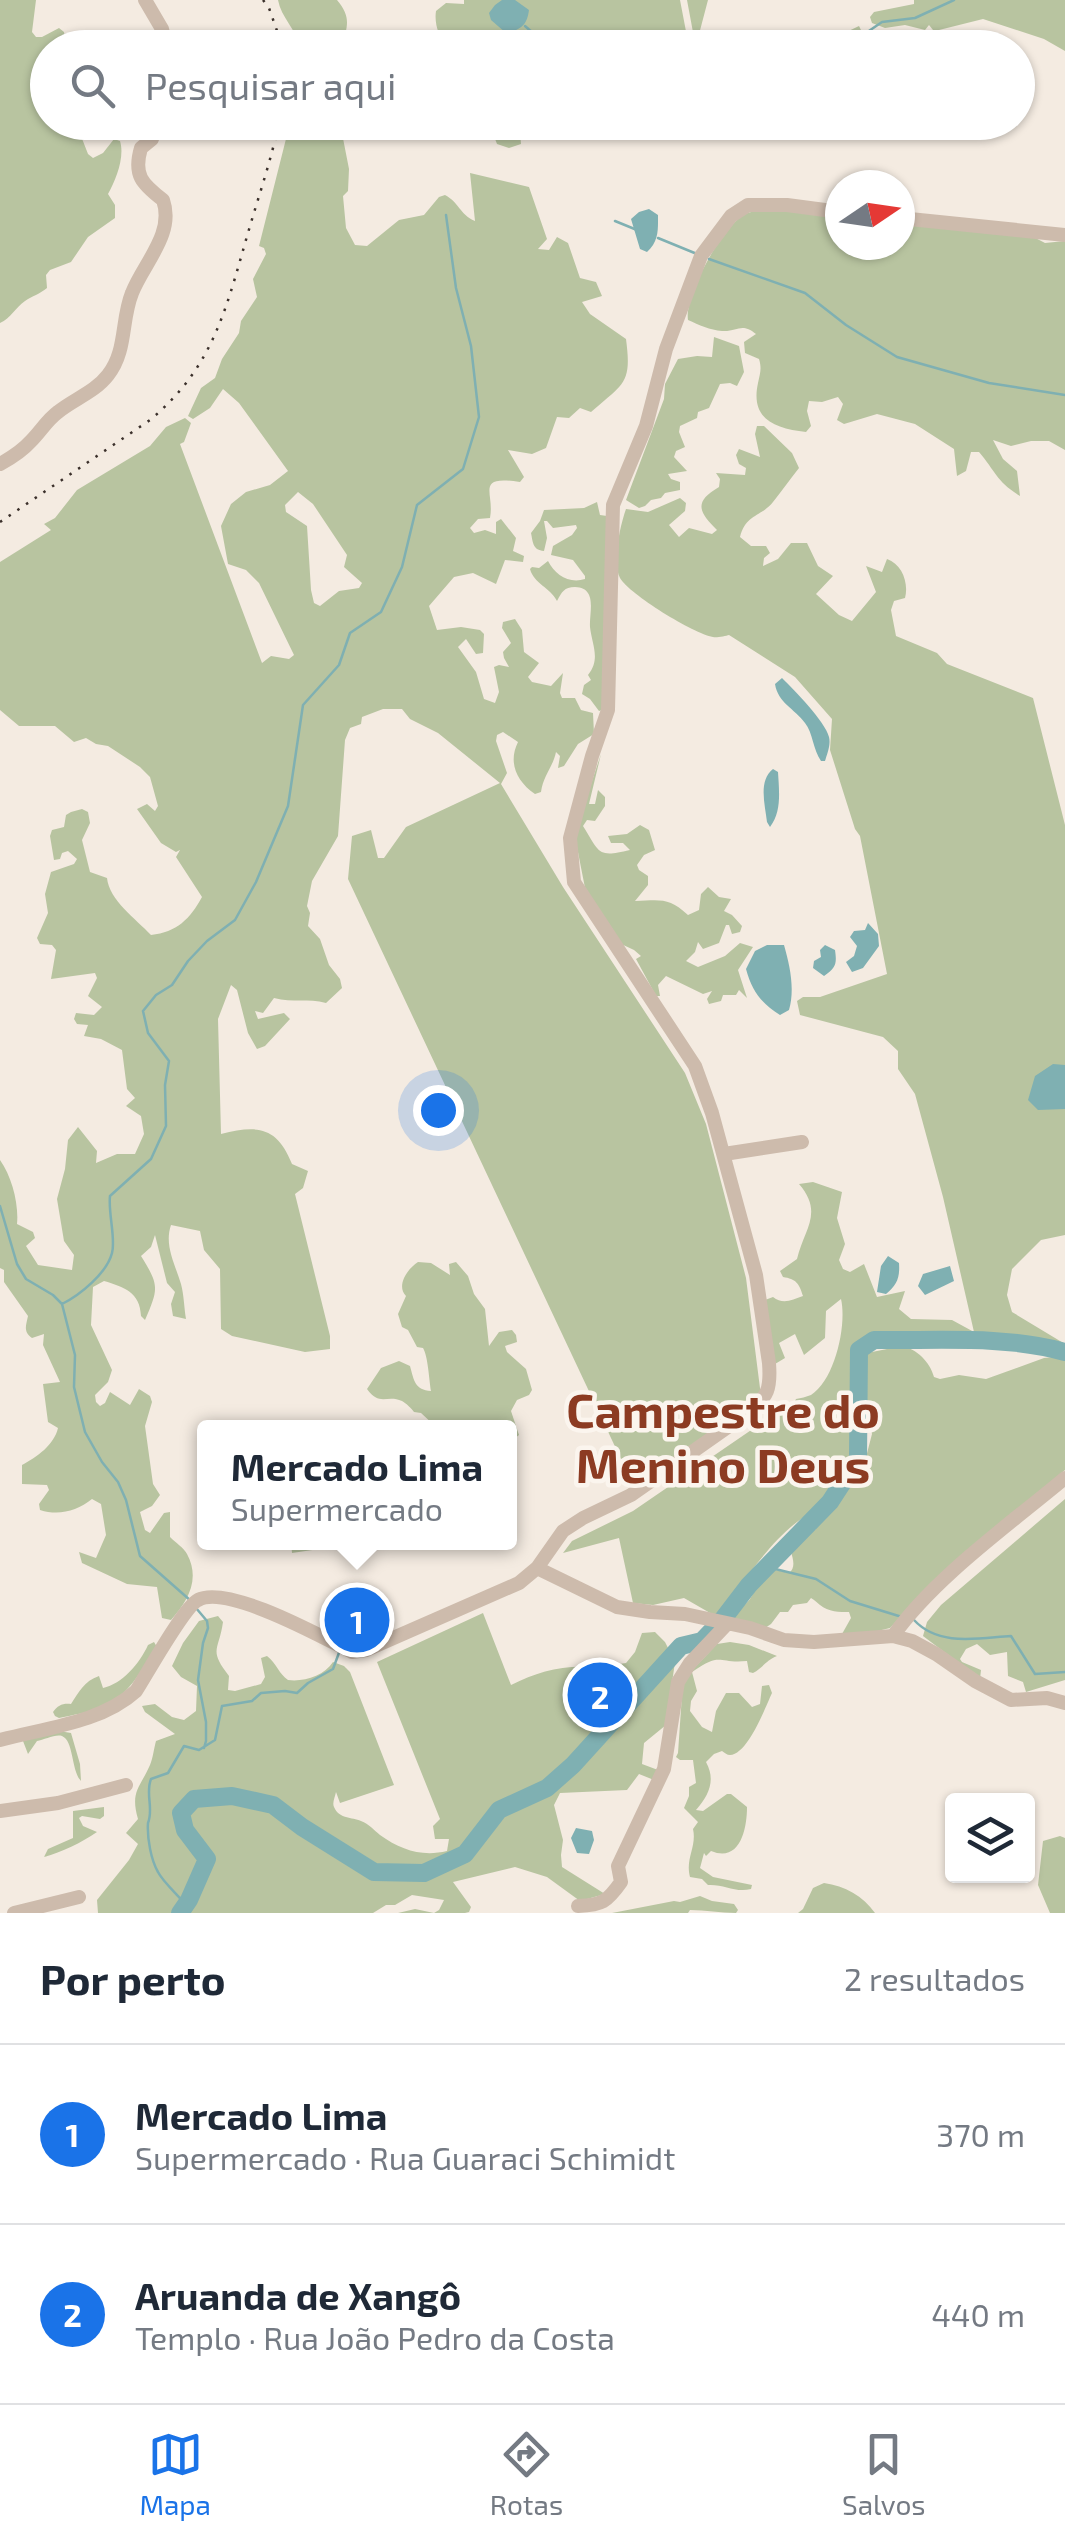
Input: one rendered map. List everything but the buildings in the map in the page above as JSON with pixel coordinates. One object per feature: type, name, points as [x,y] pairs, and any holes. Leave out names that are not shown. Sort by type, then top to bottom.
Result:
[{"type":"street","points":[[145,0],[162,30]]},
{"type":"street","points":[[0,464],[31,441],[60,409],[82,398],[108,375],[118,356],[130,296],[154,255],[165,215],[163,200],[148,189],[138,169],[141,148],[152,140]]},
{"type":"street","points":[[0,1740],[98,1715],[124,1702],[136,1691],[187,1609],[200,1598],[222,1596],[267,1611],[352,1652],[366,1650],[519,1583],[537,1568],[563,1531],[630,1495],[766,1397],[770,1364],[756,1274],[724,1154],[695,1066],[574,882],[570,838],[608,710],[613,504],[646,426],[666,349],[701,256],[731,216],[748,205],[825,210]]},
{"type":"street","points":[[915,219],[1065,234]]},
{"type":"street","points":[[724,1154],[802,1142]]},
{"type":"street","points":[[537,1568],[617,1606],[684,1614],[784,1640],[814,1642],[907,1619],[960,1565],[1065,1478]]},
{"type":"street","points":[[907,1619],[912,1641],[976,1682],[1012,1700],[1047,1698],[1065,1703]]},
{"type":"street","points":[[907,1619],[919,1626],[912,1641]]},
{"type":"street","points":[[578,1906],[598,1905],[610,1898],[621,1882],[618,1866],[664,1769],[678,1682],[724,1624]]},
{"type":"street","points":[[0,1810],[58,1802],[126,1785]]},
{"type":"street","points":[[14,1913],[79,1896]]},
{"type":"green space","points":[[0,0],[36,0],[30,30],[30,140],[83,140],[93,158],[113,140],[120,141],[117,175],[108,194],[115,205],[115,218],[88,237],[71,262],[50,270],[46,275],[47,288],[0,323]]},
{"type":"green space","points":[[278,0],[337,0],[347,28],[293,30]]},
{"type":"green space","points":[[464,0],[680,0],[686,30],[438,30],[436,11],[446,3],[464,4]]},
{"type":"green space","points":[[687,0],[708,0],[700,30],[693,30]]},
{"type":"green space","points":[[914,0],[1065,0],[1065,51],[1035,36],[1035,30],[1017,30],[983,19],[939,30],[929,25],[925,30],[905,25],[885,28],[872,23],[870,17],[874,12],[914,4]]},
{"type":"green space","points":[[286,140],[343,140],[349,169],[348,191],[343,196],[346,228],[355,245],[367,246],[399,220],[424,215],[445,195],[475,221],[470,173],[529,187],[547,239],[538,249],[549,250],[557,237],[568,243],[580,278],[596,282],[602,296],[582,302],[590,314],[626,339],[628,365],[623,382],[591,412],[580,408],[569,418],[557,417],[546,448],[532,454],[508,450],[524,477],[520,482],[492,484],[490,518],[478,519],[470,528],[474,533],[485,530],[496,534],[496,522],[501,519],[516,538],[513,551],[524,556],[523,562],[505,560],[496,584],[473,573],[454,577],[429,606],[437,630],[461,627],[484,634],[483,653],[476,654],[466,639],[458,647],[476,672],[484,699],[495,703],[499,692],[494,667],[509,667],[503,652],[511,643],[502,628],[503,622],[515,619],[522,630],[524,652],[539,663],[528,677],[532,682],[551,686],[563,673],[562,698],[575,698],[581,710],[593,713],[594,734],[578,744],[564,766],[558,768],[560,756],[556,752],[541,792],[535,794],[516,771],[518,742],[503,732],[497,735],[507,773],[501,784],[563,887],[685,1073],[706,1124],[746,1278],[761,1396],[635,1489],[348,879],[352,836],[371,830],[378,858],[384,858],[406,827],[500,783],[438,733],[410,719],[402,709],[383,709],[362,717],[361,724],[350,728],[345,740],[338,836],[312,881],[307,906],[308,926],[320,939],[342,988],[326,1003],[274,998],[263,1013],[255,1011],[258,1019],[284,1013],[290,1019],[265,1046],[257,1049],[248,1033],[237,990],[231,985],[218,1019],[221,1134],[264,1131],[280,1142],[292,1164],[308,1171],[303,1188],[295,1194],[330,1349],[305,1352],[232,1336],[221,1329],[220,1269],[204,1250],[200,1231],[171,1225],[169,1232],[186,1319],[173,1316],[175,1292],[167,1283],[155,1235],[151,1247],[141,1256],[155,1287],[145,1320],[130,1292],[104,1281],[93,1287],[91,1325],[112,1370],[108,1382],[95,1395],[96,1402],[100,1406],[105,1403],[110,1392],[130,1405],[139,1389],[150,1396],[145,1426],[153,1484],[160,1495],[152,1506],[140,1512],[145,1530],[150,1533],[164,1513],[170,1512],[170,1537],[186,1552],[191,1564],[190,1590],[171,1620],[162,1618],[157,1587],[127,1584],[82,1563],[79,1552],[96,1558],[106,1535],[101,1504],[92,1499],[68,1511],[40,1510],[39,1504],[49,1490],[47,1485],[22,1484],[22,1465],[49,1445],[58,1428],[48,1422],[43,1384],[60,1382],[43,1345],[44,1334],[32,1338],[27,1333],[28,1316],[4,1282],[4,1270],[0,1268],[0,1160],[14,1191],[17,1224],[33,1232],[35,1238],[26,1246],[38,1265],[72,1270],[74,1255],[64,1241],[57,1199],[68,1140],[78,1127],[97,1151],[96,1163],[117,1154],[135,1154],[144,1134],[141,1116],[126,1106],[135,1098],[127,1089],[122,1050],[101,1039],[84,1036],[88,1025],[77,1024],[74,1019],[76,1013],[94,1015],[102,1007],[88,996],[97,978],[95,973],[51,979],[56,950],[52,945],[40,944],[37,938],[48,913],[45,894],[51,872],[74,864],[77,859],[68,851],[54,860],[52,830],[64,827],[66,815],[71,812],[88,812],[90,823],[82,840],[90,872],[107,878],[118,901],[151,935],[182,923],[202,897],[176,857],[180,850],[176,852],[161,843],[137,809],[147,804],[155,811],[158,806],[150,777],[140,767],[108,746],[86,738],[74,742],[55,726],[19,726],[0,710],[0,562],[51,530],[44,524],[55,518],[77,490],[150,446],[166,427],[185,418],[191,423],[180,444],[262,663],[271,656],[289,659],[294,655],[259,583],[246,570],[228,564],[221,526],[231,504],[246,492],[270,485],[288,471],[239,403],[223,389],[210,408],[193,419],[188,416],[201,388],[215,378],[239,333],[241,321],[257,297],[253,279],[266,254],[259,246]],"holes":[[[298,492],[313,504],[347,555],[344,567],[362,583],[359,588],[339,591],[320,606],[314,603],[307,526],[286,512],[285,505]]]},
{"type":"green space","points":[[495,140],[521,140],[521,144],[509,148]]},
{"type":"green space","points":[[753,211],[825,214],[825,260],[915,260],[915,222],[1024,232],[1045,243],[1065,241],[1065,450],[1049,441],[1011,446],[993,440],[1003,459],[1017,471],[1020,496],[1001,481],[979,452],[971,452],[966,471],[957,476],[954,449],[915,424],[877,414],[844,424],[837,420],[843,404],[838,397],[809,401],[811,426],[806,432],[767,420],[756,396],[759,359],[745,353],[744,342],[756,334],[743,328],[713,330],[688,320],[698,279],[716,246],[736,221]]},
{"type":"green space","points":[[714,337],[739,346],[744,372],[737,386],[720,384],[709,408],[680,426],[685,447],[676,451],[674,457],[687,471],[668,474],[680,482],[680,490],[665,493],[639,508],[626,500],[664,399],[665,384],[678,359],[712,357]]},
{"type":"green space","points":[[757,426],[764,426],[792,453],[799,468],[773,502],[750,520],[740,537],[751,546],[766,546],[770,553],[763,566],[778,559],[791,543],[807,543],[818,566],[833,576],[816,594],[852,621],[876,592],[866,566],[882,572],[887,559],[892,561],[906,586],[905,598],[894,601],[891,610],[896,636],[937,653],[947,664],[1033,698],[1065,825],[1065,1235],[1041,1240],[1012,1269],[1007,1295],[1012,1312],[1065,1344],[1065,1357],[1023,1351],[999,1342],[983,1348],[928,1342],[862,1344],[855,1351],[850,1384],[859,1409],[856,1467],[830,1508],[798,1521],[782,1535],[717,1617],[684,1598],[653,1605],[633,1603],[619,1538],[563,1553],[572,1541],[633,1511],[796,1399],[811,1395],[827,1377],[840,1337],[841,1299],[826,1311],[825,1338],[804,1355],[795,1334],[779,1343],[785,1358],[775,1364],[765,1300],[773,1297],[788,1301],[803,1296],[796,1282],[783,1277],[780,1271],[797,1259],[810,1221],[810,1204],[799,1184],[813,1182],[842,1192],[837,1218],[845,1244],[839,1260],[843,1269],[850,1272],[864,1264],[877,1297],[905,1291],[899,1309],[911,1319],[952,1320],[974,1332],[943,1197],[915,1094],[898,1069],[898,1051],[883,1037],[800,1015],[797,1001],[803,997],[820,997],[887,974],[860,836],[830,750],[832,719],[795,677],[729,635],[704,634],[663,612],[626,585],[618,571],[618,544],[626,509],[648,512],[680,498],[686,503],[685,511],[669,525],[679,537],[689,528],[712,534],[717,530],[706,518],[702,502],[719,487],[716,473],[745,475],[746,468],[739,464],[736,455],[739,449],[760,457]]},
{"type":"green space","points":[[597,502],[600,515],[607,516],[599,711],[582,694],[584,685],[591,680],[588,675],[595,658],[590,596],[582,588],[571,587],[557,601],[530,569],[548,561],[563,577],[585,579],[573,560],[551,555],[553,546],[572,535],[576,525],[553,528],[544,521],[544,551],[536,548],[531,533],[544,510],[584,508]]},
{"type":"green space","points":[[601,754],[589,804],[595,804],[598,790],[605,797],[605,806],[595,821],[587,820],[583,826],[597,848],[605,853],[630,850],[623,843],[611,843],[608,836],[627,834],[640,825],[649,830],[655,850],[644,855],[637,865],[648,876],[648,885],[635,901],[664,901],[688,915],[699,910],[701,894],[708,887],[719,897],[731,899],[724,911],[742,926],[740,932],[732,934],[726,925],[719,943],[703,949],[698,942],[686,961],[698,967],[725,956],[740,943],[753,947],[738,970],[747,998],[739,990],[736,995],[723,995],[721,1001],[709,1004],[707,999],[712,991],[703,994],[666,976],[658,985],[660,996],[656,996],[636,959],[641,956],[619,943],[586,893],[576,842],[577,826]]},
{"type":"green space","points":[[418,1262],[431,1263],[450,1275],[449,1264],[456,1262],[485,1309],[489,1346],[499,1332],[512,1330],[516,1335],[517,1342],[505,1346],[526,1369],[532,1390],[517,1400],[511,1411],[514,1420],[428,1420],[402,1401],[380,1399],[367,1389],[381,1368],[399,1361],[410,1366],[418,1387],[431,1391],[425,1352],[402,1327],[398,1314],[406,1296],[404,1278]]},
{"type":"green space","points":[[902,1346],[922,1357],[934,1377],[940,1379],[959,1375],[986,1379],[1044,1358],[1065,1361],[1065,1470],[914,1602],[890,1628],[861,1635],[842,1634],[851,1618],[849,1612],[827,1609],[811,1598],[807,1603],[793,1605],[788,1612],[780,1612],[762,1630],[729,1618],[748,1602],[771,1569],[791,1571],[791,1552],[799,1538],[816,1529],[812,1524],[817,1516],[834,1509],[850,1486],[865,1474],[872,1434],[862,1369],[867,1353]]},
{"type":"green space","points":[[1065,1499],[1065,1680],[1026,1692],[1023,1682],[1008,1676],[1007,1652],[990,1655],[977,1644],[966,1649],[960,1659],[981,1670],[980,1679],[923,1636],[927,1622],[941,1605]]},
{"type":"green space","points":[[483,1613],[511,1685],[550,1670],[591,1667],[592,1674],[581,1682],[583,1688],[606,1677],[613,1665],[626,1663],[642,1633],[655,1632],[665,1642],[675,1662],[666,1725],[644,1743],[642,1764],[658,1770],[654,1780],[639,1774],[627,1790],[560,1793],[554,1805],[563,1840],[562,1867],[605,1894],[580,1901],[547,1877],[515,1867],[453,1882],[471,1907],[469,1912],[434,1913],[444,1900],[412,1895],[373,1913],[98,1913],[97,1900],[138,1844],[126,1833],[138,1819],[137,1790],[156,1741],[175,1734],[142,1706],[155,1704],[172,1717],[184,1720],[196,1711],[197,1686],[172,1666],[199,1621],[218,1616],[223,1622],[217,1655],[229,1676],[228,1690],[261,1684],[265,1677],[261,1658],[267,1656],[288,1680],[313,1677],[333,1662],[350,1672],[394,1785],[340,1803],[336,1792],[334,1807],[339,1814],[364,1822],[396,1845],[429,1853],[447,1851],[449,1839],[435,1839],[433,1826],[440,1819],[377,1662]]},
{"type":"green space","points":[[154,1642],[157,1647],[133,1682],[110,1704],[55,1716],[57,1708],[71,1704],[82,1687],[94,1678],[99,1676],[103,1688],[123,1677]]},
{"type":"green space","points":[[730,1642],[777,1656],[753,1673],[749,1672],[747,1661],[720,1660],[692,1672],[697,1691],[690,1711],[702,1727],[712,1732],[716,1711],[726,1693],[739,1693],[752,1707],[760,1704],[762,1686],[769,1685],[772,1693],[743,1747],[730,1755],[722,1751],[714,1754],[706,1762],[710,1787],[696,1810],[703,1811],[727,1794],[747,1807],[740,1842],[729,1852],[711,1851],[706,1856],[704,1853],[700,1868],[713,1877],[752,1885],[745,1890],[708,1885],[702,1879],[690,1877],[693,1829],[698,1822],[684,1808],[689,1787],[696,1783],[693,1760],[676,1757],[683,1680],[717,1644]]},
{"type":"green space","points":[[59,1731],[71,1733],[81,1781],[69,1744],[62,1736],[37,1741],[28,1754],[23,1741]]},
{"type":"green space","points":[[104,1807],[100,1819],[79,1818],[83,1826],[97,1832],[44,1857],[48,1849],[73,1838],[73,1811]]},
{"type":"green space","points":[[1065,1838],[1065,1913],[1050,1913],[1038,1885],[1043,1841]]},
{"type":"green space","points":[[824,1883],[853,1893],[875,1913],[798,1913],[813,1888]]},
{"type":"green space","points":[[700,1896],[734,1904],[738,1910],[612,1913],[680,1902]]},
{"type":"green space","points":[[415,1909],[434,1913],[398,1913]]},
{"type":"water","points":[[502,0],[515,0],[529,10],[527,20],[516,30],[503,30],[491,20],[489,13]]},
{"type":"water","points":[[649,209],[658,215],[658,226],[656,239],[647,252],[640,249],[631,219]]},
{"type":"water","points":[[782,678],[826,730],[830,743],[825,761],[818,757],[805,723],[779,696],[775,684]]},
{"type":"water","points":[[773,769],[778,772],[779,801],[770,827],[764,786]]},
{"type":"water","points":[[868,923],[878,934],[879,946],[863,968],[852,972],[846,962],[854,956],[857,946],[850,937],[854,931],[865,930]]},
{"type":"water","points":[[767,945],[784,945],[790,969],[791,1002],[789,1010],[780,1015],[758,996],[746,969],[755,951]]},
{"type":"water","points":[[825,945],[835,950],[836,959],[824,976],[813,968]]},
{"type":"water","points":[[1053,1064],[1065,1065],[1065,1109],[1038,1110],[1028,1100],[1035,1076]]},
{"type":"water","points":[[888,1256],[899,1263],[899,1273],[886,1294],[877,1292],[881,1266]]},
{"type":"water","points":[[950,1266],[954,1281],[925,1295],[918,1286],[923,1274]]},
{"type":"water","points":[[576,1828],[592,1831],[594,1840],[589,1854],[577,1853],[571,1838]]},
{"type":"waterway","points":[[870,30],[882,22],[915,18],[954,0]]},
{"type":"waterway","points":[[525,26],[530,30]]},
{"type":"waterway","points":[[62,1304],[92,1283],[105,1268],[113,1241],[110,1196],[151,1159],[166,1126],[169,1061],[148,1033],[143,1011],[156,995],[172,985],[207,941],[235,920],[256,882],[288,806],[303,705],[339,665],[350,633],[381,612],[402,567],[417,505],[463,469],[479,417],[471,346],[456,288],[446,215]]},
{"type":"waterway","points":[[615,221],[637,230]]},
{"type":"waterway","points":[[658,238],[697,254]]},
{"type":"waterway","points":[[709,259],[805,293],[897,357],[989,383],[1065,395]]},
{"type":"waterway","points":[[0,1206],[17,1264],[26,1279],[62,1304],[75,1355],[74,1387],[85,1432],[126,1500],[140,1556],[191,1601]]},
{"type":"waterway","points":[[180,1913],[207,1859],[185,1830],[181,1813],[194,1799],[232,1796],[273,1805],[374,1872],[424,1873],[465,1854],[499,1810],[547,1788],[573,1765],[681,1646],[702,1641],[749,1585],[830,1502],[858,1459],[859,1350],[874,1340],[995,1341],[1065,1352]]},
{"type":"waterway","points":[[767,1567],[816,1579],[850,1601],[902,1617]]},
{"type":"waterway","points":[[196,1608],[208,1628],[198,1680],[206,1722],[204,1748]]},
{"type":"waterway","points":[[914,1620],[924,1629],[947,1637],[1011,1636],[1035,1674],[1065,1672]]},
{"type":"waterway","points":[[186,1905],[160,1876],[151,1855],[151,1779],[168,1773],[184,1746],[199,1750],[215,1740],[222,1706],[252,1701],[261,1693],[297,1693],[333,1669],[340,1650]]},
{"type":"railway","points":[[263,0],[277,30]]},
{"type":"railway","points":[[0,522],[150,420],[190,377],[205,355],[226,307],[274,140]]},
{"type":"place","name":"Mercado Lima","points":[[357,1620]]},
{"type":"place","name":"Aruanda de Xangô","points":[[600,1695]]},
{"type":"district","name":"Campestre do Menino Deus","points":[[723,1438]]}]
